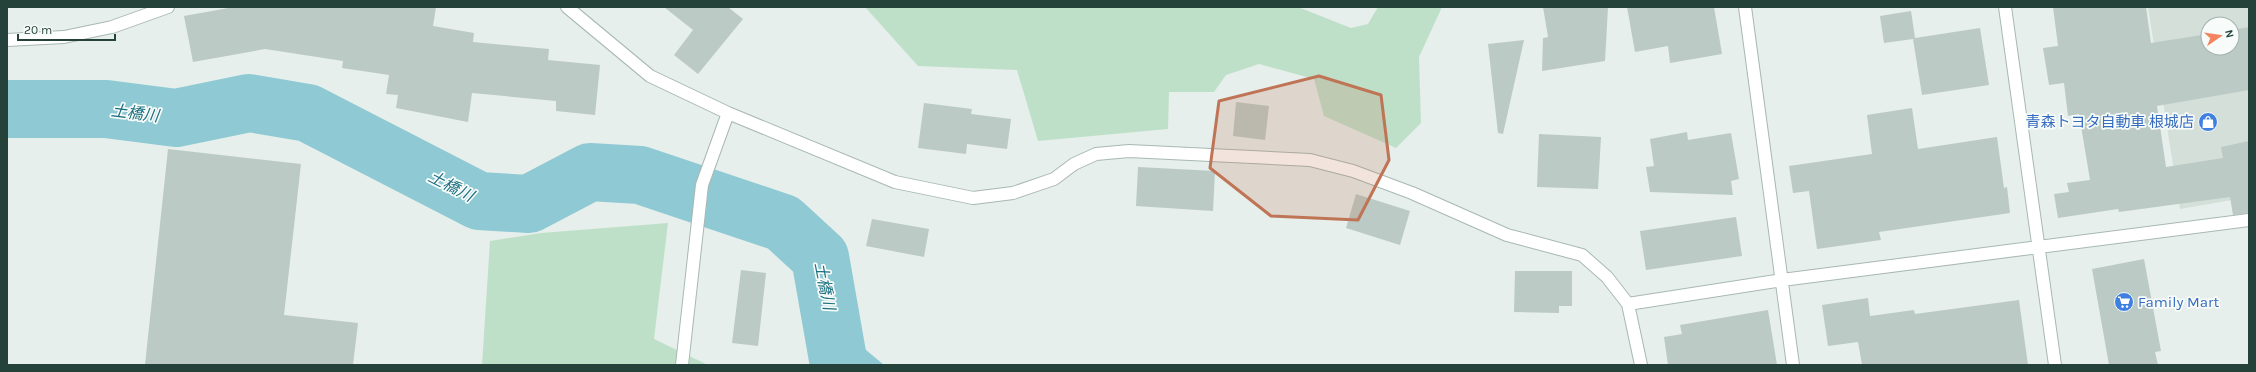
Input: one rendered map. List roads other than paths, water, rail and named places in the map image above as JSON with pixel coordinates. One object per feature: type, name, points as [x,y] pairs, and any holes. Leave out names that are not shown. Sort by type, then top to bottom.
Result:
[{"type":"street","points":[[7,40],[64,37],[105,29],[168,7]]},
{"type":"street","points":[[567,7],[650,76],[728,113],[895,182],[973,198],[1013,193],[1054,179],[1074,164],[1096,154],[1129,151],[1310,160],[1353,171],[1412,193],[1507,235],[1582,255],[1607,277],[1628,304],[1641,365]]},
{"type":"street","points":[[1745,7],[1793,365]]},
{"type":"street","points":[[2005,7],[2055,365]]},
{"type":"street","points":[[682,365],[702,185],[728,113]]},
{"type":"street","points":[[1628,304],[1782,280],[2249,220]]},
{"type":"water","points":[[848,335],[884,365],[826,365],[828,344],[835,336]]},
{"type":"waterway","name":"土橋川","points":[[7,109],[106,109],[176,118],[249,103],[308,113],[479,201],[529,204],[590,172],[640,175],[783,223],[820,257],[839,365]]},
{"type":"place","name":"青森トヨタ自動車 根城店","points":[[2208,122]]},
{"type":"place","name":"Family Mart","points":[[2124,302]]}]
